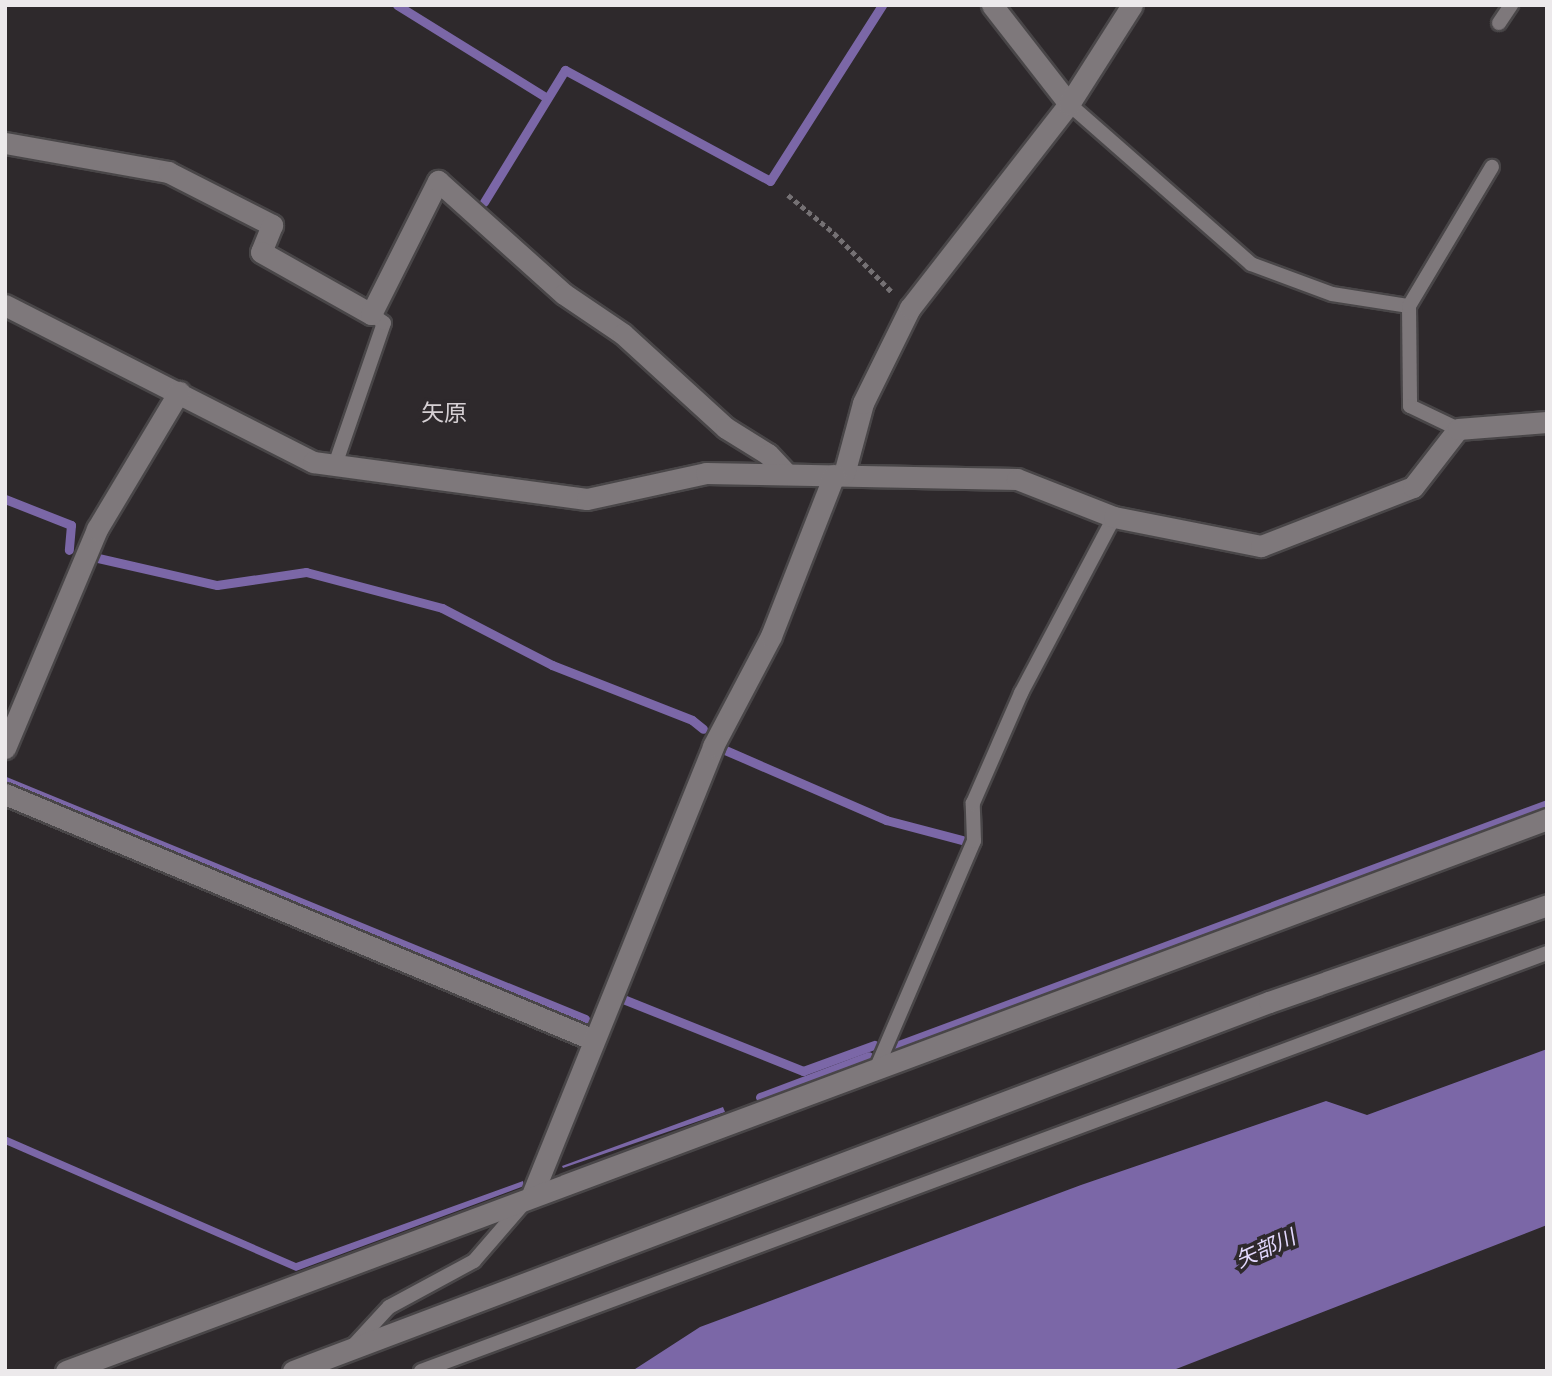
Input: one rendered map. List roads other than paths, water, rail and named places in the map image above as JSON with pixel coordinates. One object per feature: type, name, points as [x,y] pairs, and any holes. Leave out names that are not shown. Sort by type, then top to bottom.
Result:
[{"type":"street","points":[[992,5],[1069,104]]},
{"type":"street","points":[[532,1195],[713,746],[771,636],[839,475],[863,403],[910,308],[1069,104],[1132,5]]},
{"type":"street","points":[[5,144],[168,172],[272,225],[261,252],[371,314],[438,181],[564,295],[623,334],[726,428],[768,454],[786,473]]},
{"type":"street","points":[[5,306],[313,462],[586,499],[706,473],[1017,479],[1114,517],[1261,546],[1413,487],[1458,429],[1547,422]]},
{"type":"street","points":[[5,748],[97,529],[179,392]]},
{"type":"street","points":[[5,794],[594,1040]]},
{"type":"street","points":[[66,1371],[532,1195],[1547,819]]},
{"type":"street","points":[[293,1371],[1256,1007],[1547,905]]},
{"type":"lane","points":[[1499,23],[1511,5]]},
{"type":"lane","points":[[1069,104],[1251,264],[1332,294],[1409,306]]},
{"type":"lane","points":[[1458,429],[1410,406],[1409,306],[1492,167]]},
{"type":"lane","points":[[334,465],[384,323],[371,314]]},
{"type":"lane","points":[[877,1067],[974,841],[973,803],[1021,693],[1114,517]]},
{"type":"lane","points":[[421,1371],[1547,953]]},
{"type":"lane","points":[[348,1352],[389,1307],[474,1261],[532,1195]]},
{"type":"water","name":"矢部川","points":[[1547,1049],[1547,1225],[1171,1371],[632,1371],[700,1327],[1081,1185],[1326,1101],[1367,1115]]},
{"type":"water","points":[[723,1107],[725,1112],[563,1168],[562,1166]]},
{"type":"water","points":[[5,1136],[296,1263],[523,1181],[524,1186],[296,1271],[5,1144]]},
{"type":"waterway","points":[[397,5],[547,98]]},
{"type":"waterway","points":[[484,202],[565,70],[770,181],[882,5]]},
{"type":"waterway","points":[[5,499],[71,525],[69,550]]},
{"type":"waterway","points":[[98,558],[217,585],[306,572],[442,608],[552,665],[692,720],[703,729]]},
{"type":"waterway","points":[[725,750],[886,820],[962,840]]},
{"type":"waterway","points":[[5,781],[585,1019]]},
{"type":"waterway","points":[[896,1046],[1547,804]]},
{"type":"waterway","points":[[623,999],[803,1071],[874,1045]]},
{"type":"waterway","points":[[760,1097],[869,1056]]},
{"type":"district","name":"矢原","points":[[444,412]]}]
